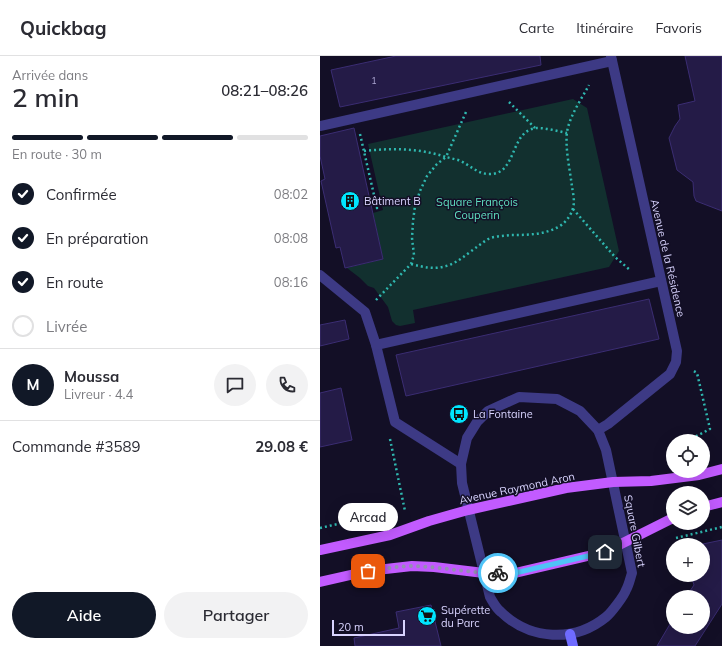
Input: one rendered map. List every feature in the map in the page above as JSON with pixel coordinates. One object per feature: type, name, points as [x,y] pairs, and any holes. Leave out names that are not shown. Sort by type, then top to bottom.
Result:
[{"type":"main road","name":"Avenue Raymond Aron","points":[[320,550],[390,535],[429,521],[468,510],[566,488],[613,482],[651,481],[699,475],[722,469]]},
{"type":"main road","points":[[710,505],[722,502]]},
{"type":"main road","points":[[320,582],[368,571],[412,566],[484,573],[515,573],[605,552],[666,522]]},
{"type":"street","points":[[320,126],[600,64],[611,59]]},
{"type":"street","name":"Avenue de la Résidence","points":[[611,59],[677,351],[676,362]]},
{"type":"street","points":[[320,275],[365,312],[376,345],[395,422],[461,464]]},
{"type":"street","points":[[376,345],[661,281]]},
{"type":"street","points":[[598,430],[608,424],[670,374],[676,362]]},
{"type":"street","name":"Square Gilbert","points":[[519,397],[557,399],[580,411],[598,430],[606,450],[632,573],[626,591],[607,616],[590,628],[570,634],[544,634],[519,626],[500,611],[490,597],[462,483],[461,464],[467,438],[477,422],[488,411],[519,397]]},
{"type":"street","points":[[570,634],[573,646]]},
{"type":"path","points":[[411,264],[428,268],[449,266],[459,261],[485,241],[494,237],[537,234],[556,228],[564,223],[573,209],[574,200],[567,148],[567,133],[572,116],[600,64]]},
{"type":"path","points":[[518,111],[535,128]]},
{"type":"path","points":[[356,118],[377,208],[374,208]]},
{"type":"path","points":[[365,312],[411,264],[414,255],[412,238],[413,221],[415,206],[420,191],[428,176],[437,164],[446,157],[462,123]]},
{"type":"path","points":[[364,151],[404,149],[423,151],[459,160],[483,174],[491,175],[505,169],[511,159],[515,146],[520,138],[527,132],[535,128],[567,133]]},
{"type":"path","points":[[573,209],[615,257]]},
{"type":"path","points":[[676,362],[697,373],[710,429],[700,434]]},
{"type":"path","points":[[395,422],[390,439],[405,514]]},
{"type":"path","points":[[658,526],[674,539],[722,527]]},
{"type":"green space","name":"Square François Couperin","points":[[573,99],[587,108],[619,251],[609,267],[413,310],[415,323],[400,326],[396,325],[392,321],[388,307],[374,288],[368,286],[347,268],[383,259],[373,213],[383,210],[368,144]]},
{"type":"building","points":[[396,56],[540,56],[541,65],[340,107],[331,70]]},
{"type":"building","points":[[685,56],[722,56],[722,211],[696,201],[693,182],[677,170],[669,138],[680,119],[678,105],[695,101]]},
{"type":"building","name":"Bâtiment B","points":[[354,128],[383,259],[345,268],[340,247],[336,248],[321,181],[325,179],[320,156],[320,136]]},
{"type":"building","points":[[649,299],[659,339],[406,396],[396,355]]},
{"type":"building","points":[[345,320],[349,339],[320,346],[320,325]]},
{"type":"building","points":[[341,388],[352,440],[320,447],[320,393]]},
{"type":"building","points":[[722,540],[722,604],[710,623],[710,590],[691,590],[694,585],[693,582],[710,582],[710,542]]},
{"type":"building","points":[[431,605],[441,646],[355,646],[354,638],[399,628],[396,612]]},
{"type":"building","points":[[666,631],[666,634],[703,634],[695,646],[657,646]]},
{"type":"way so far","points":[[368,571],[412,566],[498,573]]},
{"type":"place","name":"Bâtiment B","points":[[350,201]]},
{"type":"place","name":"La Fontaine","points":[[459,414]]},
{"type":"place","name":"Arcad","points":[[368,571]]},
{"type":"place","name":"Supérette du Parc","points":[[427,616]]},
{"type":"route","points":[[498,573],[515,573],[605,552]]}]
